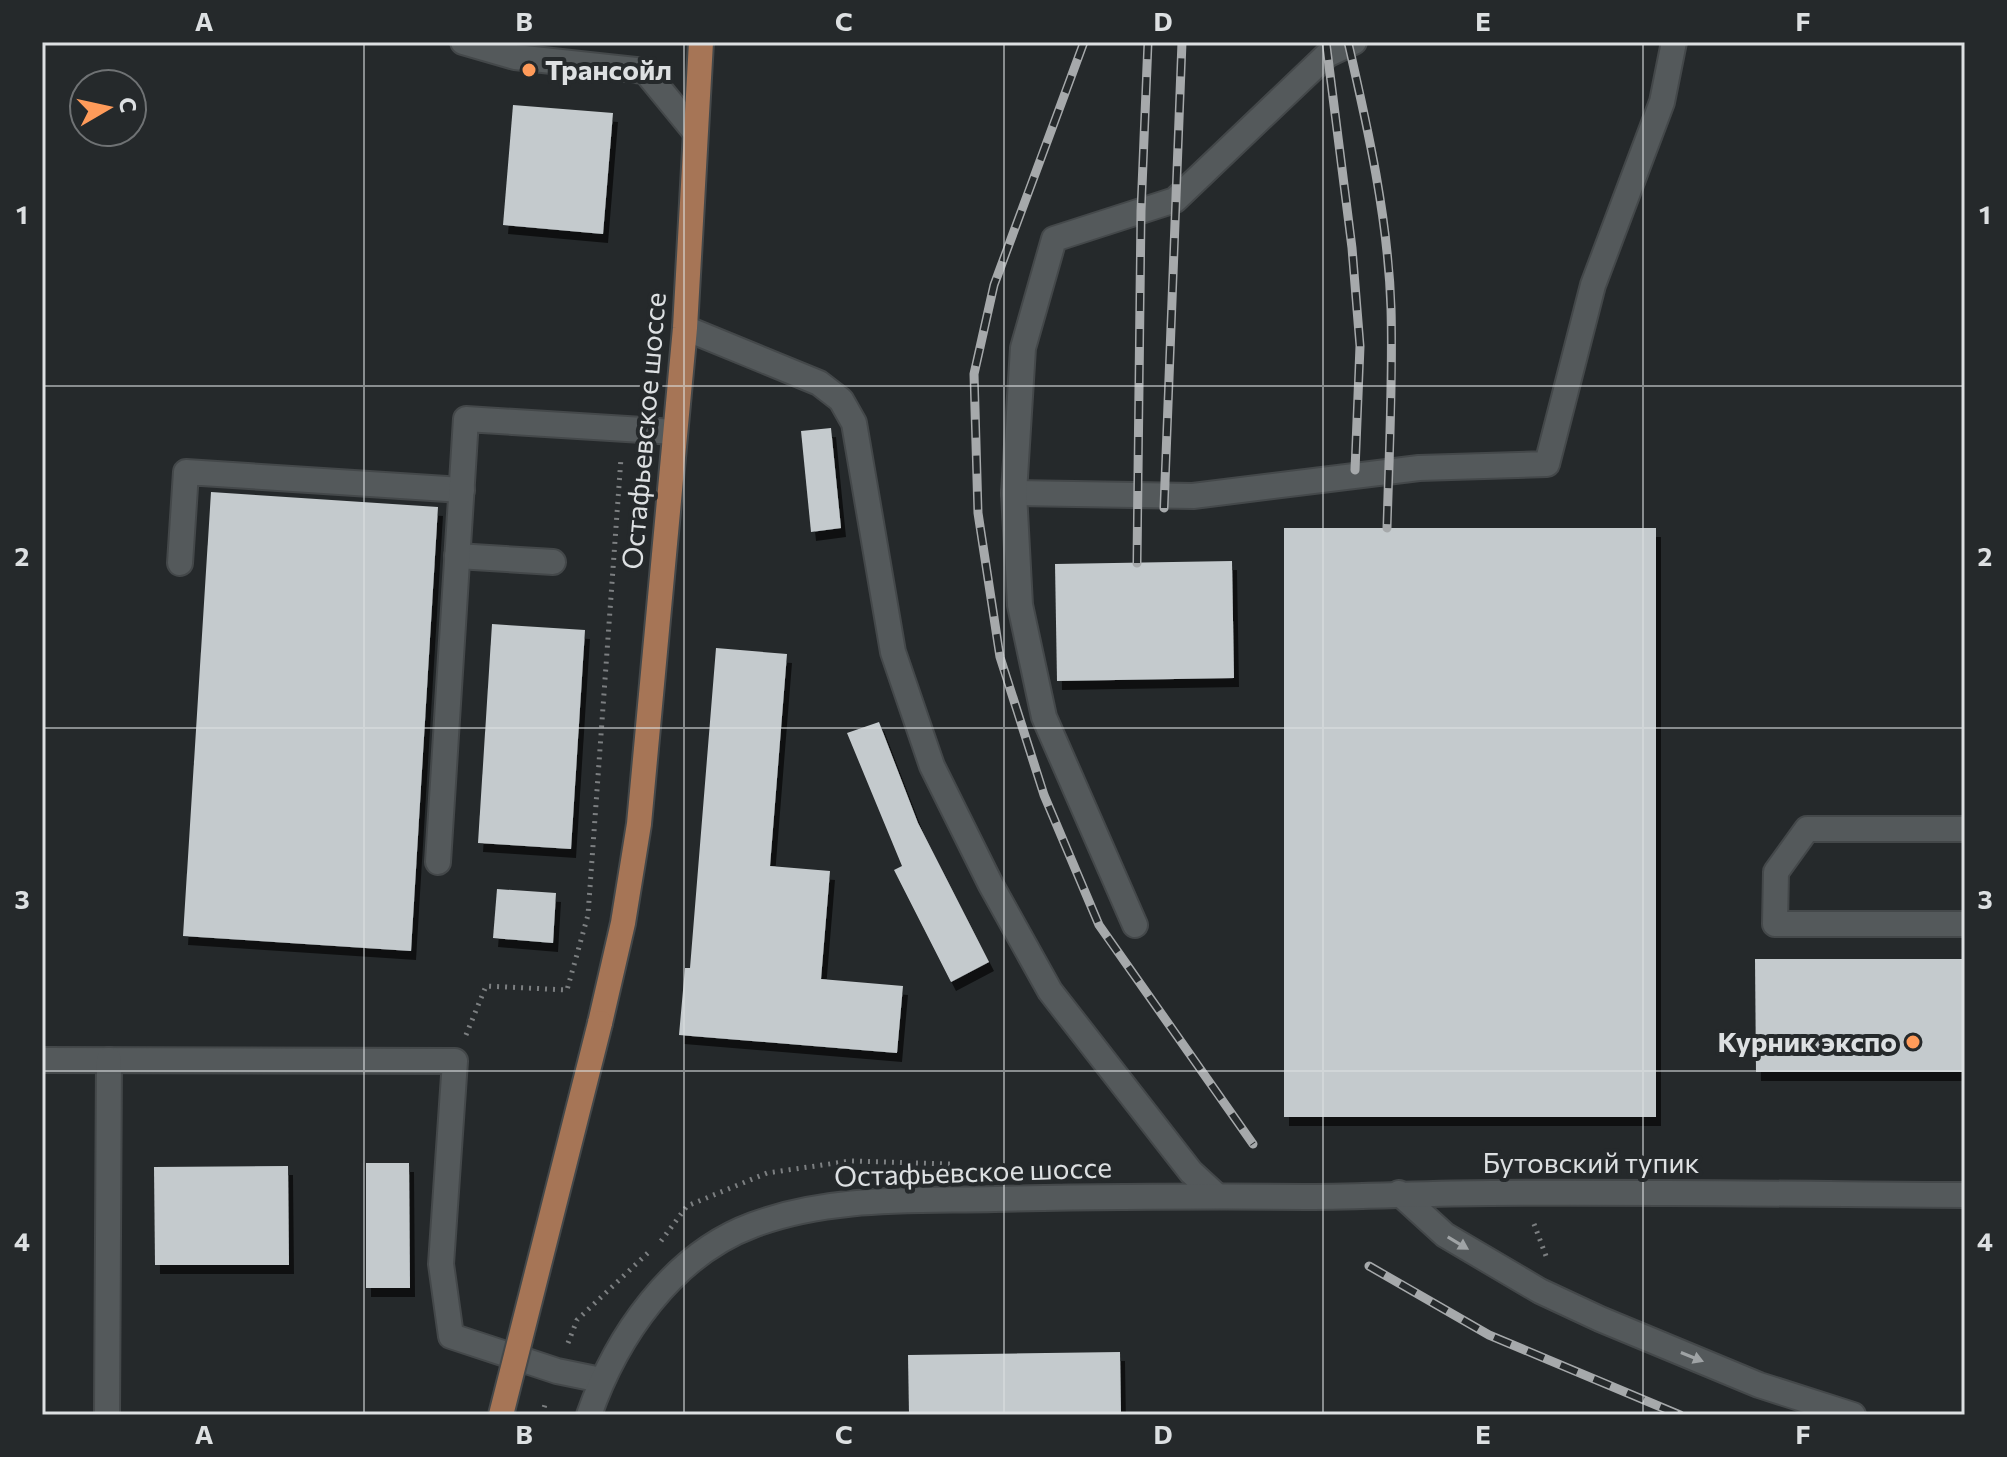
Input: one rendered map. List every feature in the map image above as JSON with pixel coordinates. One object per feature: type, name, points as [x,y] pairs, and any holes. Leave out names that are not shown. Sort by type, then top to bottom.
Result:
[{"type":"main road","name":"Остафьевское шоссе","points":[[501,1415],[600,1023],[623,923],[639,824],[685,328],[701,42]]},
{"type":"street","points":[[463,42],[515,57],[645,71],[695,132]]},
{"type":"street","points":[[1135,925],[1044,717],[1020,605],[1014,493],[1023,348],[1054,239],[1175,200],[1327,55],[1354,42]]},
{"type":"street","points":[[1014,493],[1193,496],[1419,468],[1547,464],[1593,285],[1662,102],[1674,42]]},
{"type":"street","points":[[685,328],[819,383],[841,400],[854,423],[893,652],[932,766],[991,885],[1050,991],[1191,1172],[1216,1195]]},
{"type":"street","points":[[438,862],[466,419],[675,432]]},
{"type":"street","points":[[180,563],[186,472],[462,490]]},
{"type":"street","points":[[457,556],[553,562]]},
{"type":"street","points":[[1965,829],[1807,829],[1776,872],[1775,924],[1965,924]]},
{"type":"street","points":[[42,1060],[455,1061],[441,1264],[451,1336],[557,1371],[601,1380]]},
{"type":"street","points":[[107,1415],[109,1060]]},
{"type":"street","points":[[1399,1193],[1445,1235],[1540,1291],[1759,1385],[1853,1415]]},
{"type":"street","name":"Бутовский тупик","points":[[1216,1195],[1965,1195]]},
{"type":"street","name":"Остафьевское шоссе","points":[[589,1415],[601,1380],[643,1309],[690,1263],[738,1232],[794,1212],[863,1202],[1216,1195]]},
{"type":"path","points":[[455,1061],[486,986],[567,990],[588,915],[623,429]]},
{"type":"path","points":[[1532,1219],[1550,1268]]},
{"type":"building","points":[[513,105],[613,113],[603,234],[503,225]]},
{"type":"building","points":[[831,428],[841,528],[811,532],[801,431]]},
{"type":"building","points":[[211,492],[438,507],[411,951],[183,936]]},
{"type":"building","points":[[1284,528],[1656,528],[1656,1117],[1284,1117]]},
{"type":"building","points":[[1232,561],[1234,678],[1057,681],[1055,564]]},
{"type":"building","points":[[492,624],[585,630],[571,849],[478,843]]},
{"type":"building","points":[[716,648],[787,654],[770,866],[830,871],[821,979],[903,986],[897,1053],[679,1035],[685,968],[690,968]]},
{"type":"building","points":[[879,722],[918,823],[989,962],[951,982],[894,870],[902,866],[847,733]]},
{"type":"building","points":[[497,889],[556,893],[553,943],[493,938]]},
{"type":"building","points":[[1755,959],[1965,959],[1965,1072],[1756,1072]]},
{"type":"building","points":[[366,1163],[409,1163],[410,1288],[366,1288]]},
{"type":"building","points":[[288,1166],[289,1265],[155,1265],[154,1167]]},
{"type":"building","points":[[1120,1352],[1121,1415],[909,1415],[908,1355]]},
{"type":"railway","points":[[1084,42],[994,285],[974,374],[978,513],[1000,657],[1044,795],[1099,925],[1253,1144]]},
{"type":"railway","points":[[1137,563],[1141,211],[1148,42]]},
{"type":"railway","points":[[1164,508],[1182,42]]},
{"type":"railway","points":[[1326,42],[1352,248],[1360,346],[1355,470]]},
{"type":"railway","points":[[1348,42],[1376,174],[1389,274],[1392,363],[1387,528]]},
{"type":"railway","points":[[1369,1266],[1489,1335],[1680,1415]]},
{"type":"place","name":"Трансойл","points":[[529,70]]},
{"type":"place","name":"Курник экспо","points":[[1913,1042]]}]
